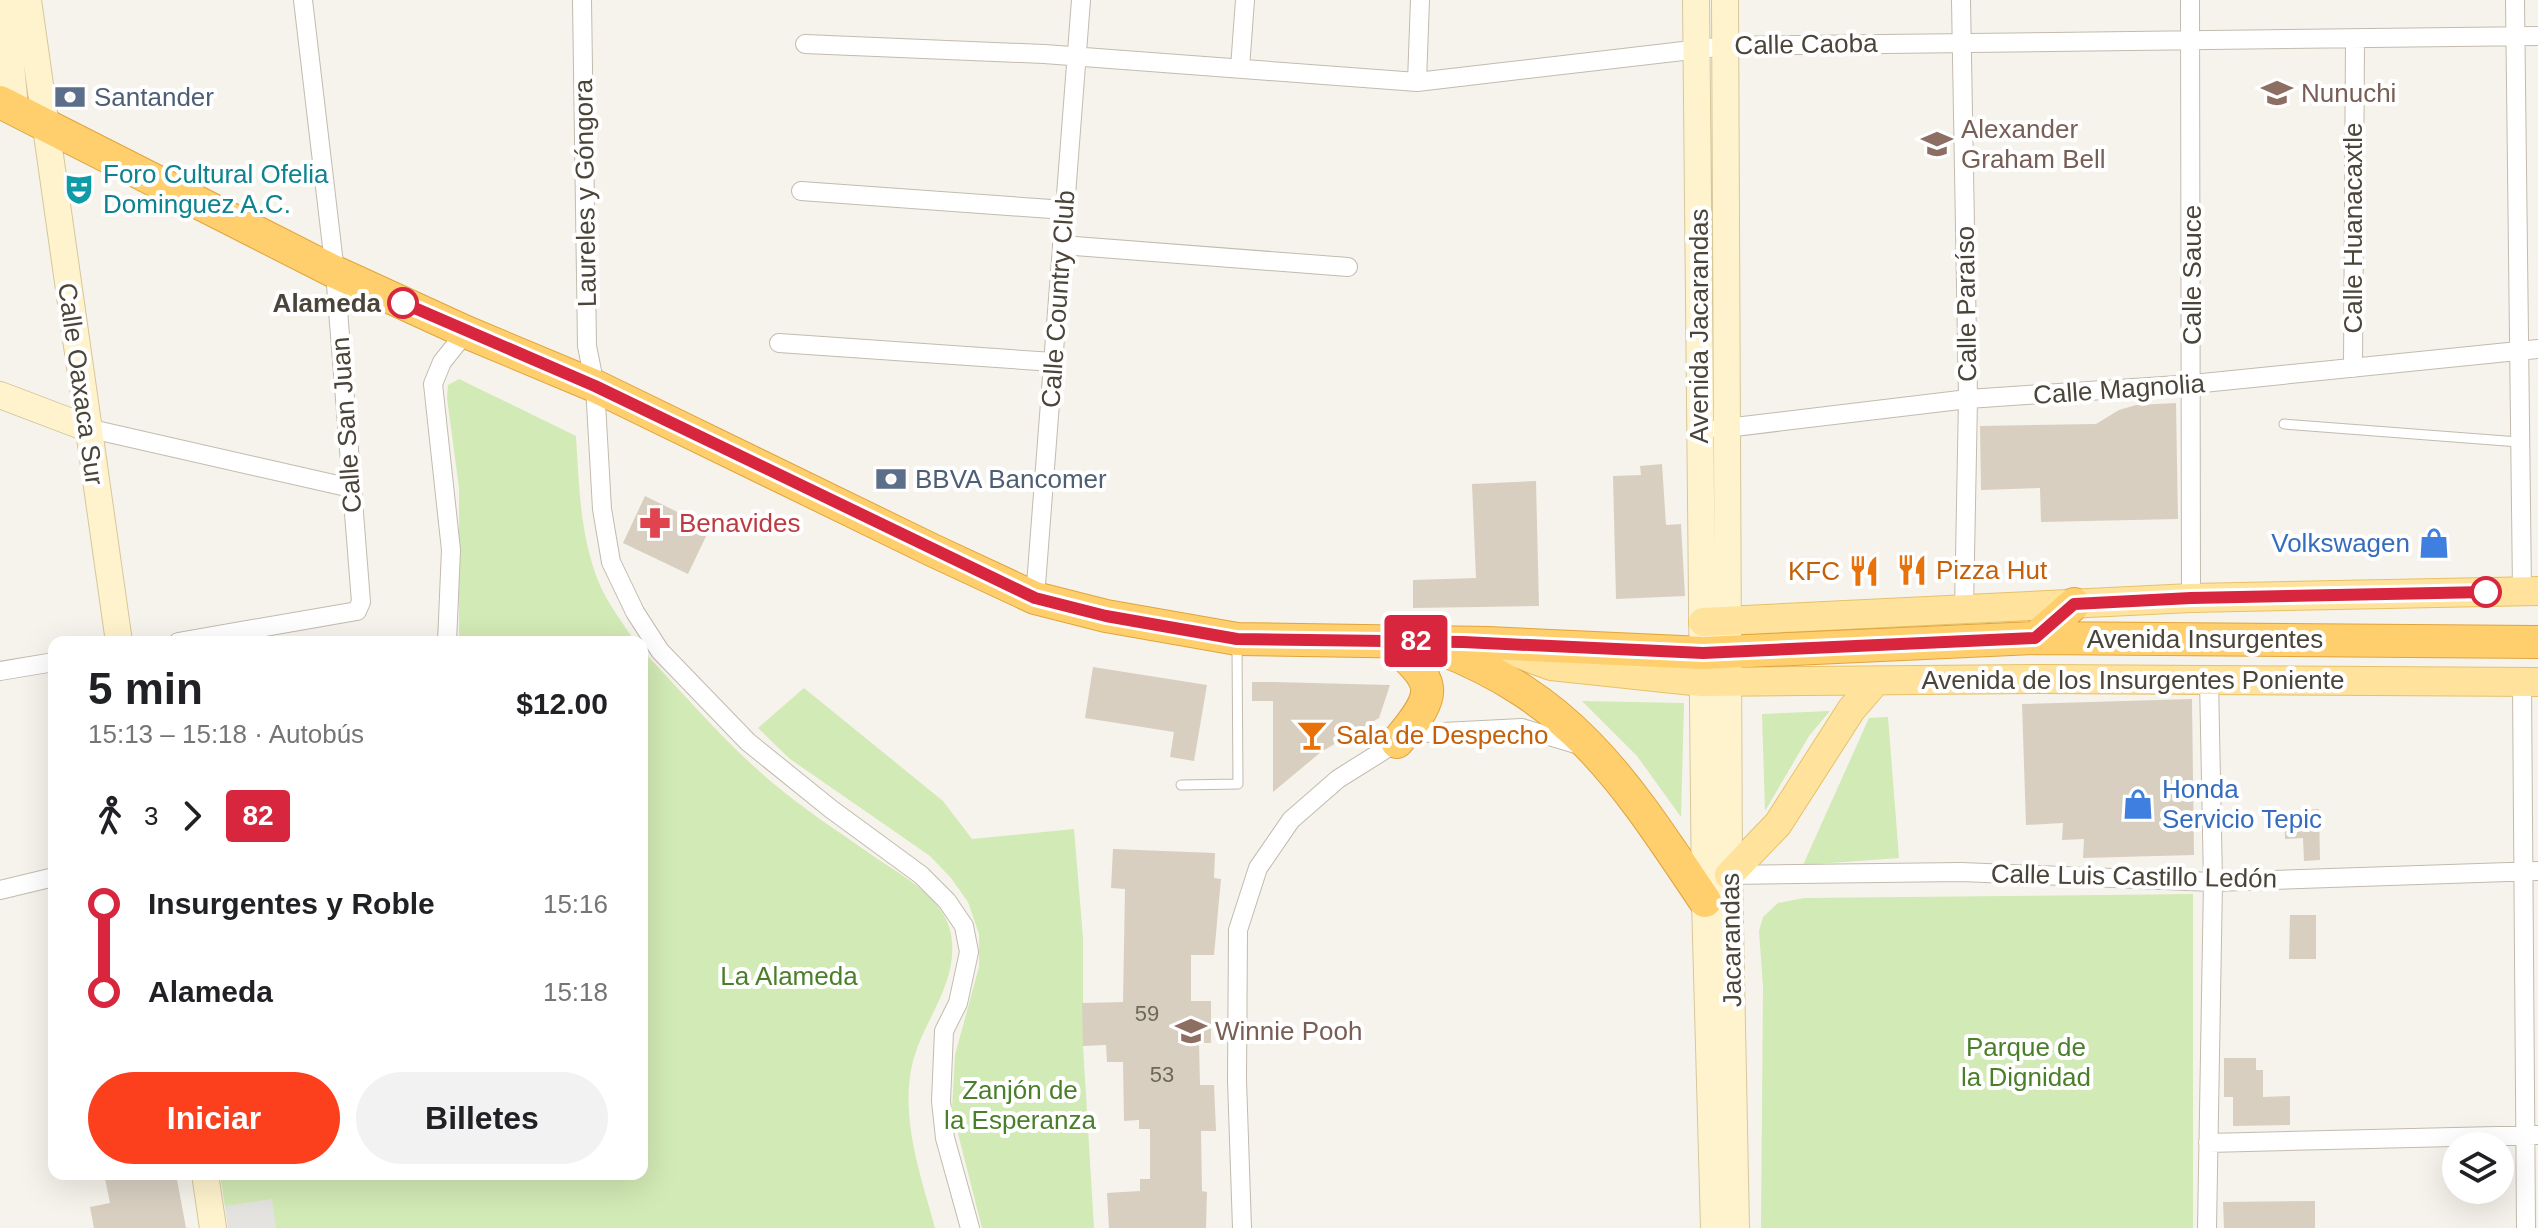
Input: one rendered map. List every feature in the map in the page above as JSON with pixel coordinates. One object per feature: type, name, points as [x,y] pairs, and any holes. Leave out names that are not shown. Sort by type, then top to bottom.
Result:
[{"type":"highway","points":[[7,105],[335,272],[595,386],[1035,598]]},
{"type":"highway","name":"Avenida Insurgentes","points":[[1035,598],[1106,616],[1237,639],[1388,640],[1716,652],[2035,638],[2538,642]]},
{"type":"highway","points":[[2035,638],[2074,604]]},
{"type":"highway","points":[[1388,640],[1422,671],[1428,688],[1422,709],[1397,742]]},
{"type":"highway","points":[[1388,640],[1437,647],[1498,674],[1557,714],[1597,751],[1647,814],[1705,901]]},
{"type":"main road","points":[[5,0],[7,105]]},
{"type":"main road","name":"Calle Oaxaca Sur","points":[[28,0],[118,636]]},
{"type":"main road","name":"Avenida Jacarandas","points":[[1696,0],[1699,431],[1716,652]]},
{"type":"main road","name":"Avenida Jacarandas","points":[[1716,652],[1728,427],[1725,0]]},
{"type":"main road","points":[[0,395],[87,428]]},
{"type":"main road","points":[[1716,652],[1964,609],[2191,598],[2530,591]]},
{"type":"main road","name":"Avenida de los Insurgentes Poniente","points":[[1716,652],[1876,681],[2209,679],[2530,682]]},
{"type":"main road","name":"Jacarandas","points":[[1716,652],[1729,875],[1736,1228]]},
{"type":"main road","name":"Jacarandas","points":[[1714,1228],[1705,901],[1716,652]]},
{"type":"main road","points":[[1729,875],[1778,824],[1851,710],[1876,681]]},
{"type":"main road","points":[[206,1180],[213,1228]]},
{"type":"street","name":"Calle San Juan","points":[[213,636],[357,611],[361,602],[335,272],[303,0]]},
{"type":"street","name":"Laureles y Góngora","points":[[582,0],[587,346],[595,386],[602,509],[611,562],[635,612],[660,651],[748,742],[831,809],[921,875],[947,901],[964,926],[969,952],[958,1003],[944,1031],[941,1101],[945,1138],[970,1228]]},
{"type":"street","name":"Calle Country Club","points":[[1035,598],[1081,0]]},
{"type":"street","points":[[1240,68],[1245,0]]},
{"type":"street","points":[[1417,82],[1420,0]]},
{"type":"street","name":"Calle Paraíso","points":[[1961,0],[1968,399],[1964,609]]},
{"type":"street","name":"Calle Sauce","points":[[2190,0],[2191,598]]},
{"type":"street","points":[[2515,0],[2519,442],[2530,591]]},
{"type":"street","name":"Calle Caoba","points":[[805,44],[1077,57],[1417,82],[1726,46],[2538,36]]},
{"type":"street","name":"Calle Huanacaxtle","points":[[2353,368],[2355,40]]},
{"type":"street","points":[[801,191],[1065,210]]},
{"type":"street","points":[[1062,245],[1348,267]]},
{"type":"street","points":[[447,636],[451,550],[433,384],[442,362],[466,332]]},
{"type":"street","points":[[779,343],[1053,362]]},
{"type":"street","name":"Calle Magnolia","points":[[1699,431],[1968,399],[2193,384],[2538,349]]},
{"type":"street","points":[[87,428],[351,488]]},
{"type":"street","points":[[0,671],[48,663]]},
{"type":"street","points":[[2207,1228],[2213,882],[2209,679]]},
{"type":"street","points":[[2526,1228],[2532,1135],[2530,682]]},
{"type":"street","points":[[1242,1228],[1237,1080],[1238,930],[1258,868],[1291,820],[1338,779],[1397,742],[1446,730],[1522,728],[1597,751]]},
{"type":"street","name":"Calle Luis Castillo Ledón","points":[[1729,875],[1961,872],[2213,882],[2532,871]]},
{"type":"street","points":[[0,890],[48,878]]},
{"type":"street","points":[[2208,1143],[2532,1135]]},
{"type":"lane","points":[[2284,424],[2519,442]]},
{"type":"lane","points":[[1181,785],[1238,784],[1237,639]]},
{"type":"green space","points":[[459,379],[576,436],[588,547],[599,583],[631,636],[459,636],[459,488],[448,385]]},
{"type":"green space","name":"La Alameda","points":[[648,656],[756,769],[810,812],[922,890],[943,913],[949,926],[952,957],[949,973],[918,1046],[909,1082],[910,1124],[935,1228],[228,1228],[221,1180],[648,1180]]},
{"type":"green space","name":"Zanjón de la Esperanza","points":[[804,688],[943,801],[972,839],[1074,829],[1083,938],[1083,1046],[1094,1228],[982,1228],[952,1110],[955,1055],[979,967],[979,934],[968,902],[930,856],[790,759],[758,728]]},
{"type":"green space","points":[[1582,701],[1684,703],[1681,817],[1637,756]]},
{"type":"green space","points":[[1830,711],[1809,736],[1765,811],[1762,714]]},
{"type":"green space","points":[[1888,717],[1899,858],[1803,865],[1869,718]]},
{"type":"green space","name":"Parque de la Dignidad","points":[[2193,894],[2193,1228],[1761,1228],[1763,987],[1759,931],[1763,917],[1778,903],[1804,898]]},
{"type":"shaded area","points":[[272,1199],[276,1228],[228,1228],[225,1206]]},
{"type":"building","points":[[2176,403],[2178,519],[2041,522],[2040,488],[1981,490],[1980,426],[2096,424],[2119,410],[2136,405]]},
{"type":"building","points":[[1662,464],[1666,525],[1681,524],[1685,596],[1616,599],[1613,476],[1641,475],[1640,466]]},
{"type":"building","points":[[1536,481],[1539,606],[1413,608],[1413,580],[1476,578],[1472,484]]},
{"type":"building","points":[[645,496],[710,528],[688,574],[623,543]]},
{"type":"building","points":[[1093,667],[1207,685],[1194,761],[1170,757],[1174,732],[1085,718]]},
{"type":"building","name":"Sala de Despecho","points":[[1252,682],[1390,685],[1379,718],[1321,752],[1273,792],[1273,701],[1252,701]]},
{"type":"building","name":"Honda Servicio Tepic","points":[[2192,699],[2194,855],[2083,858],[2084,839],[2062,840],[2063,823],[2026,825],[2022,704]]},
{"type":"building","points":[[2319,809],[2320,860],[2304,861],[2303,838],[2285,839],[2284,811]]},
{"type":"building","points":[[1113,849],[1215,853],[1214,878],[1221,879],[1214,955],[1191,955],[1191,1001],[1211,1001],[1211,1043],[1199,1043],[1200,1085],[1214,1085],[1216,1131],[1201,1131],[1202,1191],[1207,1192],[1206,1228],[1109,1228],[1107,1193],[1140,1191],[1140,1179],[1150,1179],[1150,1129],[1139,1129],[1139,1120],[1124,1121],[1123,1062],[1107,1062],[1106,1045],[1083,1046],[1082,1003],[1123,1002],[1125,889],[1111,888]]},
{"type":"building","points":[[2290,915],[2316,915],[2316,959],[2289,959]]},
{"type":"building","points":[[2224,1058],[2256,1058],[2256,1070],[2263,1070],[2263,1097],[2290,1096],[2290,1125],[2233,1126],[2233,1097],[2224,1097]]},
{"type":"building","points":[[105,1180],[177,1180],[186,1228],[94,1228],[90,1207],[110,1203]]},
{"type":"building","points":[[2315,1201],[2315,1228],[2224,1228],[2223,1202]]},
{"type":"bus line","name":"82","points":[[403,303],[595,386],[1035,598],[1106,616],[1237,639],[1463,642],[1703,653],[2035,638],[2074,604],[2191,598],[2486,592]]},
{"type":"place","name":"Nunuchi","points":[[2277,93]]},
{"type":"place","name":"Santander","points":[[70,97]]},
{"type":"place","name":"Alexander Graham Bell","points":[[1937,144]]},
{"type":"place","name":"Foro Cultural Ofelia Dominguez A.C.","points":[[79,189]]},
{"type":"place","name":"Alameda","points":[[403,303]]},
{"type":"place","name":"BBVA Bancomer","points":[[891,479]]},
{"type":"place","name":"Benavides","points":[[655,523]]},
{"type":"place","name":"Volkswagen","points":[[2434,543]]},
{"type":"place","name":"Pizza Hut","points":[[1912,570]]},
{"type":"place","name":"KFC","points":[[1864,571]]},
{"type":"place","name":"Sala de Despecho","points":[[1312,735]]},
{"type":"place","name":"Honda Servicio Tepic","points":[[2138,804]]},
{"type":"place","name":"Winnie Pooh","points":[[1191,1031]]}]
